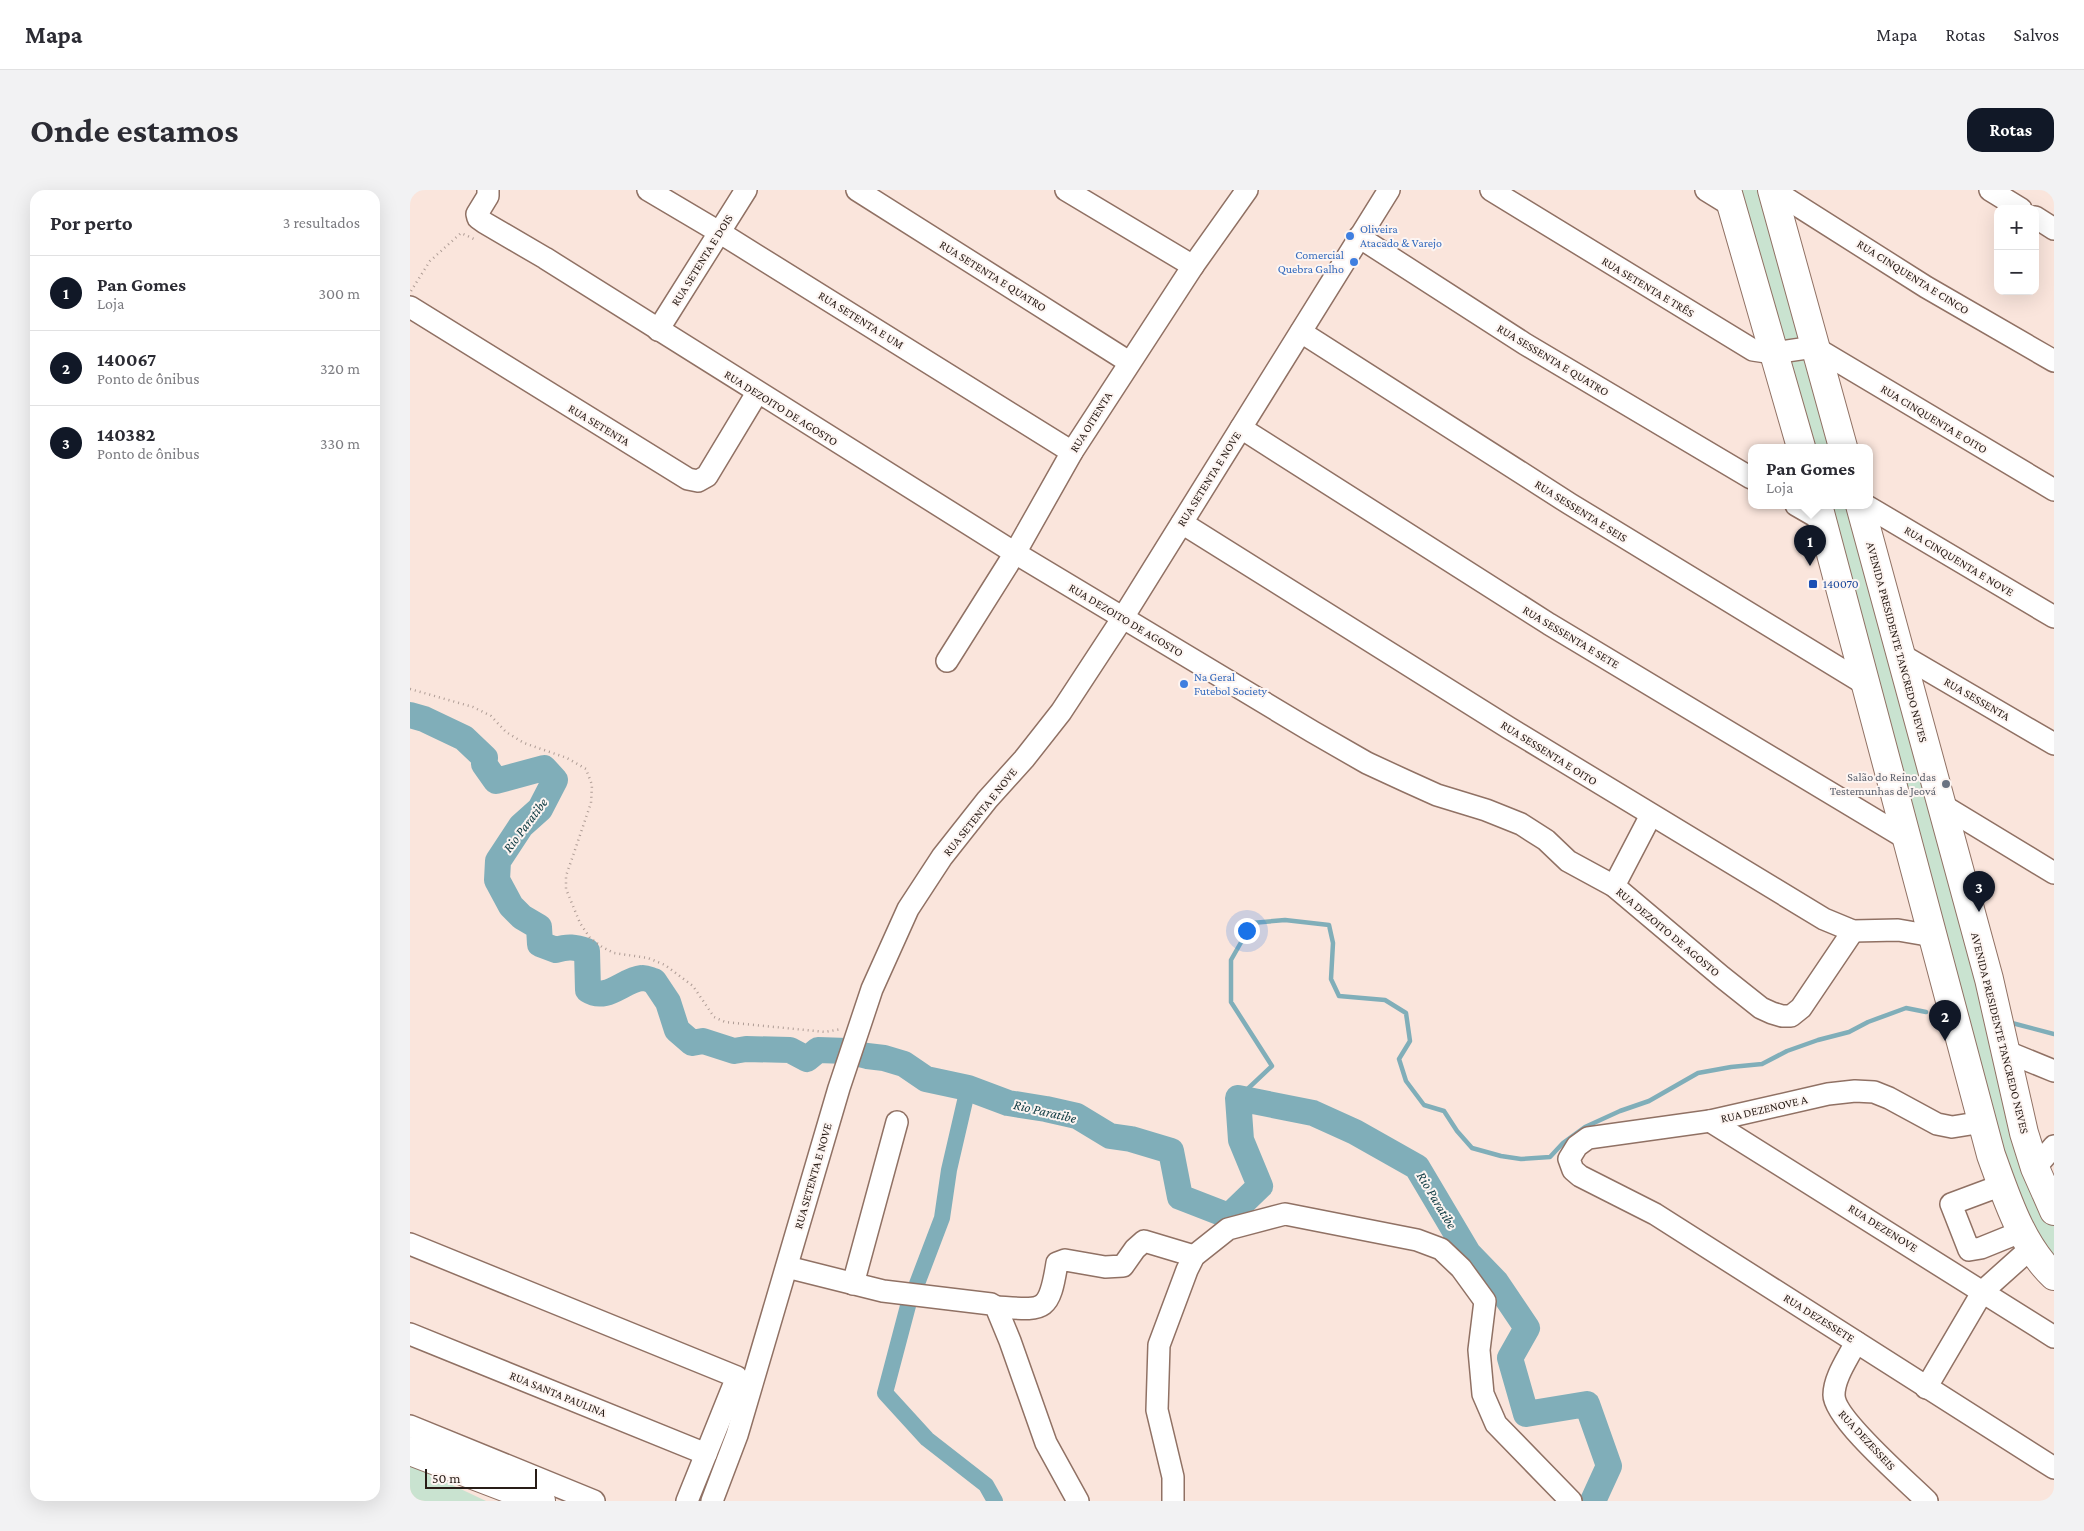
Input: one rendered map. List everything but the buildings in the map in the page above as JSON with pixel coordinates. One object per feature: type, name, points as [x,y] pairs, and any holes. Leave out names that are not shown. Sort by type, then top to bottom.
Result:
[{"type":"main road","points":[[1772,190],[1842,444]]},
{"type":"main road","points":[[1729,198],[1800,444]]},
{"type":"main road","name":"AVENIDA PRESIDENTE TANCREDO NEVES","points":[[1861,509],[1989,980],[2024,1133],[2048,1155],[2054,1211]]},
{"type":"main road","points":[[1820,512],[1946,990],[2002,1185],[2027,1240],[2054,1276]]},
{"type":"main road","points":[[1933,936],[1957,931],[1972,921]]},
{"type":"main road","points":[[1946,990],[1953,976],[1959,972],[1970,970],[1989,980]]},
{"type":"main road","points":[[410,1451],[541,1501]]},
{"type":"street","points":[[481,219],[488,190]]},
{"type":"street","name":"RUA SETENTA E UM","points":[[648,190],[719,232],[1072,452]]},
{"type":"street","name":"RUA SETENTA E DOIS","points":[[658,330],[746,190]]},
{"type":"street","name":"RUA SETENTA E QUATRO","points":[[857,190],[1129,362]]},
{"type":"street","points":[[1066,190],[1193,266]]},
{"type":"street","name":"RUA OITENTA","points":[[947,661],[1015,553],[1072,452],[1129,362],[1193,266],[1247,190]]},
{"type":"street","name":"RUA SETENTA E NOVE","points":[[712,1501],[737,1435],[745,1379],[787,1267],[839,1088],[872,989],[908,909],[948,850],[1061,712],[1122,619],[1389,190]]},
{"type":"street","name":"RUA SETENTA E TRÊS","points":[[1491,190],[1753,350],[1773,352],[1814,347]]},
{"type":"street","points":[[1706,190],[1729,198]]},
{"type":"street","name":"RUA CINQUENTA E CINCO","points":[[1772,190],[1926,287],[2054,361]]},
{"type":"street","points":[[1990,190],[2014,205]]},
{"type":"street","name":"RUA DEZOITO DE AGOSTO","points":[[481,219],[1122,619],[1367,764],[1437,795],[1486,810],[1521,824],[1546,840],[1568,861],[1614,886],[1761,1008],[1782,1016],[1791,1016],[1800,1008],[1853,931]]},
{"type":"street","points":[[2039,219],[2054,228]]},
{"type":"street","name":"RUA SESSENTA E QUATRO","points":[[1359,237],[1525,344],[1748,476]]},
{"type":"street","name":"RUA SETENTA","points":[[410,307],[688,479],[698,481],[707,476],[757,392]]},
{"type":"street","name":"RUA SESSENTA E SEIS","points":[[1301,332],[1570,504],[1865,684]]},
{"type":"street","name":"RUA CINQUENTA E OITO","points":[[1814,347],[2054,490]]},
{"type":"street","name":"RUA SESSENTA E SETE","points":[[1240,428],[1549,624],[1907,839]]},
{"type":"street","name":"RUA CINQUENTA E NOVE","points":[[1872,509],[2054,617]]},
{"type":"street","name":"RUA SESSENTA E OITO","points":[[1182,523],[1651,816],[1824,919],[1853,931],[1898,930],[1933,936]]},
{"type":"street","name":"RUA SESSENTA","points":[[1900,654],[2054,744]]},
{"type":"street","points":[[1942,805],[2054,873]]},
{"type":"street","points":[[1614,886],[1651,816]]},
{"type":"street","points":[[2006,1051],[2054,1071]]},
{"type":"street","name":"RUA DEZENOVE A","points":[[1580,1176],[1573,1170],[1569,1159],[1577,1146],[1588,1138],[1710,1120],[1828,1094],[1856,1091],[1874,1092],[1889,1098],[1936,1124],[1952,1127],[1983,1122]]},
{"type":"street","name":"RUA DEZENOVE","points":[[1710,1120],[1983,1290],[2054,1337]]},
{"type":"street","points":[[853,1284],[897,1122]]},
{"type":"street","name":"RUA DEZESSETE","points":[[1580,1176],[1655,1214],[2054,1468]]},
{"type":"street","points":[[2002,1185],[1951,1204],[1969,1250],[2027,1240]]},
{"type":"street","points":[[1173,1501],[1173,1477],[1157,1410],[1159,1346],[1186,1270],[1194,1256],[1228,1229],[1285,1214],[1417,1240],[1441,1249],[1461,1268],[1485,1301],[1479,1350],[1483,1394],[1496,1424],[1571,1501]]},
{"type":"street","points":[[1926,1388],[1983,1290],[2027,1240]]},
{"type":"street","points":[[996,1308],[1034,1310],[1047,1302],[1053,1292],[1057,1263],[1065,1260],[1105,1267],[1123,1266],[1135,1249],[1144,1241],[1194,1256]]},
{"type":"street","points":[[410,1244],[745,1379],[706,1454],[688,1501]]},
{"type":"street","points":[[787,1267],[883,1291],[991,1304],[996,1308],[1010,1341],[1046,1443],[1078,1501]]},
{"type":"street","name":"RUA SANTA PAULINA","points":[[410,1334],[706,1454]]},
{"type":"street","name":"RUA DEZESSEIS","points":[[1856,1342],[1837,1380],[1834,1393],[1835,1404],[1841,1414],[1869,1445],[1927,1501]]},
{"type":"street","points":[[410,1426],[594,1501]]},
{"type":"path","points":[[410,292],[430,261],[461,233],[474,239],[481,219]]},
{"type":"path","points":[[410,689],[473,707],[491,716],[506,732],[524,743],[567,758],[586,769],[592,785],[591,803],[566,876],[566,889],[580,923],[590,938],[614,954],[648,958],[665,966],[693,986],[714,1017],[725,1022],[825,1032],[859,1031]]},
{"type":"green space","points":[[1733,190],[1767,190],[1838,444],[1804,444]]},
{"type":"green space","points":[[1822,509],[1855,509],[2054,1216],[2054,1266],[2000,1167]]},
{"type":"green space","points":[[410,1465],[486,1501],[410,1501]]},
{"type":"waterway","name":"Rio Paratibe","points":[[410,715],[424,719],[464,738],[485,758],[484,764],[496,781],[544,768],[555,780],[540,809],[521,826],[498,861],[497,880],[511,906],[522,917],[539,927],[540,944],[556,950],[572,948],[587,951],[588,990],[602,993],[643,978],[654,981],[668,1002],[677,1030],[692,1043],[703,1041],[734,1051],[746,1049],[790,1050],[807,1059],[818,1050],[847,1051],[884,1058],[904,1064],[926,1079],[968,1088],[1008,1103],[1077,1116],[1110,1136],[1131,1139],[1171,1151],[1180,1197],[1229,1216],[1260,1186],[1241,1140],[1238,1098],[1313,1113],[1355,1132],[1417,1167],[1468,1253],[1496,1282],[1527,1328],[1510,1358],[1526,1414],[1587,1404],[1609,1466],[1593,1501]]},
{"type":"waterway","points":[[1238,1098],[1272,1066],[1231,1002],[1231,960],[1252,923],[1285,920],[1329,925],[1333,943],[1331,979],[1339,996],[1385,1000],[1406,1013],[1410,1041],[1399,1059],[1406,1081],[1424,1105],[1444,1111],[1457,1131],[1472,1148],[1521,1159],[1550,1157],[1563,1143],[1585,1127],[1620,1111],[1649,1101],[1698,1073],[1762,1064],[1787,1051],[1849,1032],[1868,1022],[1906,1008],[1926,1012]]},
{"type":"waterway","points":[[2012,1023],[2054,1034]]},
{"type":"waterway","points":[[915,1289],[942,1218],[949,1170],[968,1088]]},
{"type":"waterway","points":[[909,1302],[885,1393],[927,1439],[986,1485],[995,1501]]},
{"type":"place","name":"Oliveira Atacado & Varejo","points":[[1350,236]]},
{"type":"place","name":"Comercial Quebra Galho","points":[[1354,262]]},
{"type":"place","name":"Pan Gomes","points":[[1810,566]]},
{"type":"place","name":"140070","points":[[1813,584]]},
{"type":"place","name":"Na Geral Futebol Society","points":[[1184,684]]},
{"type":"place","name":"Salão do Reino das Testemunhas de Jeová","points":[[1946,784]]},
{"type":"place","name":"140382","points":[[1979,912]]},
{"type":"place","name":"140067","points":[[1945,1041]]}]
